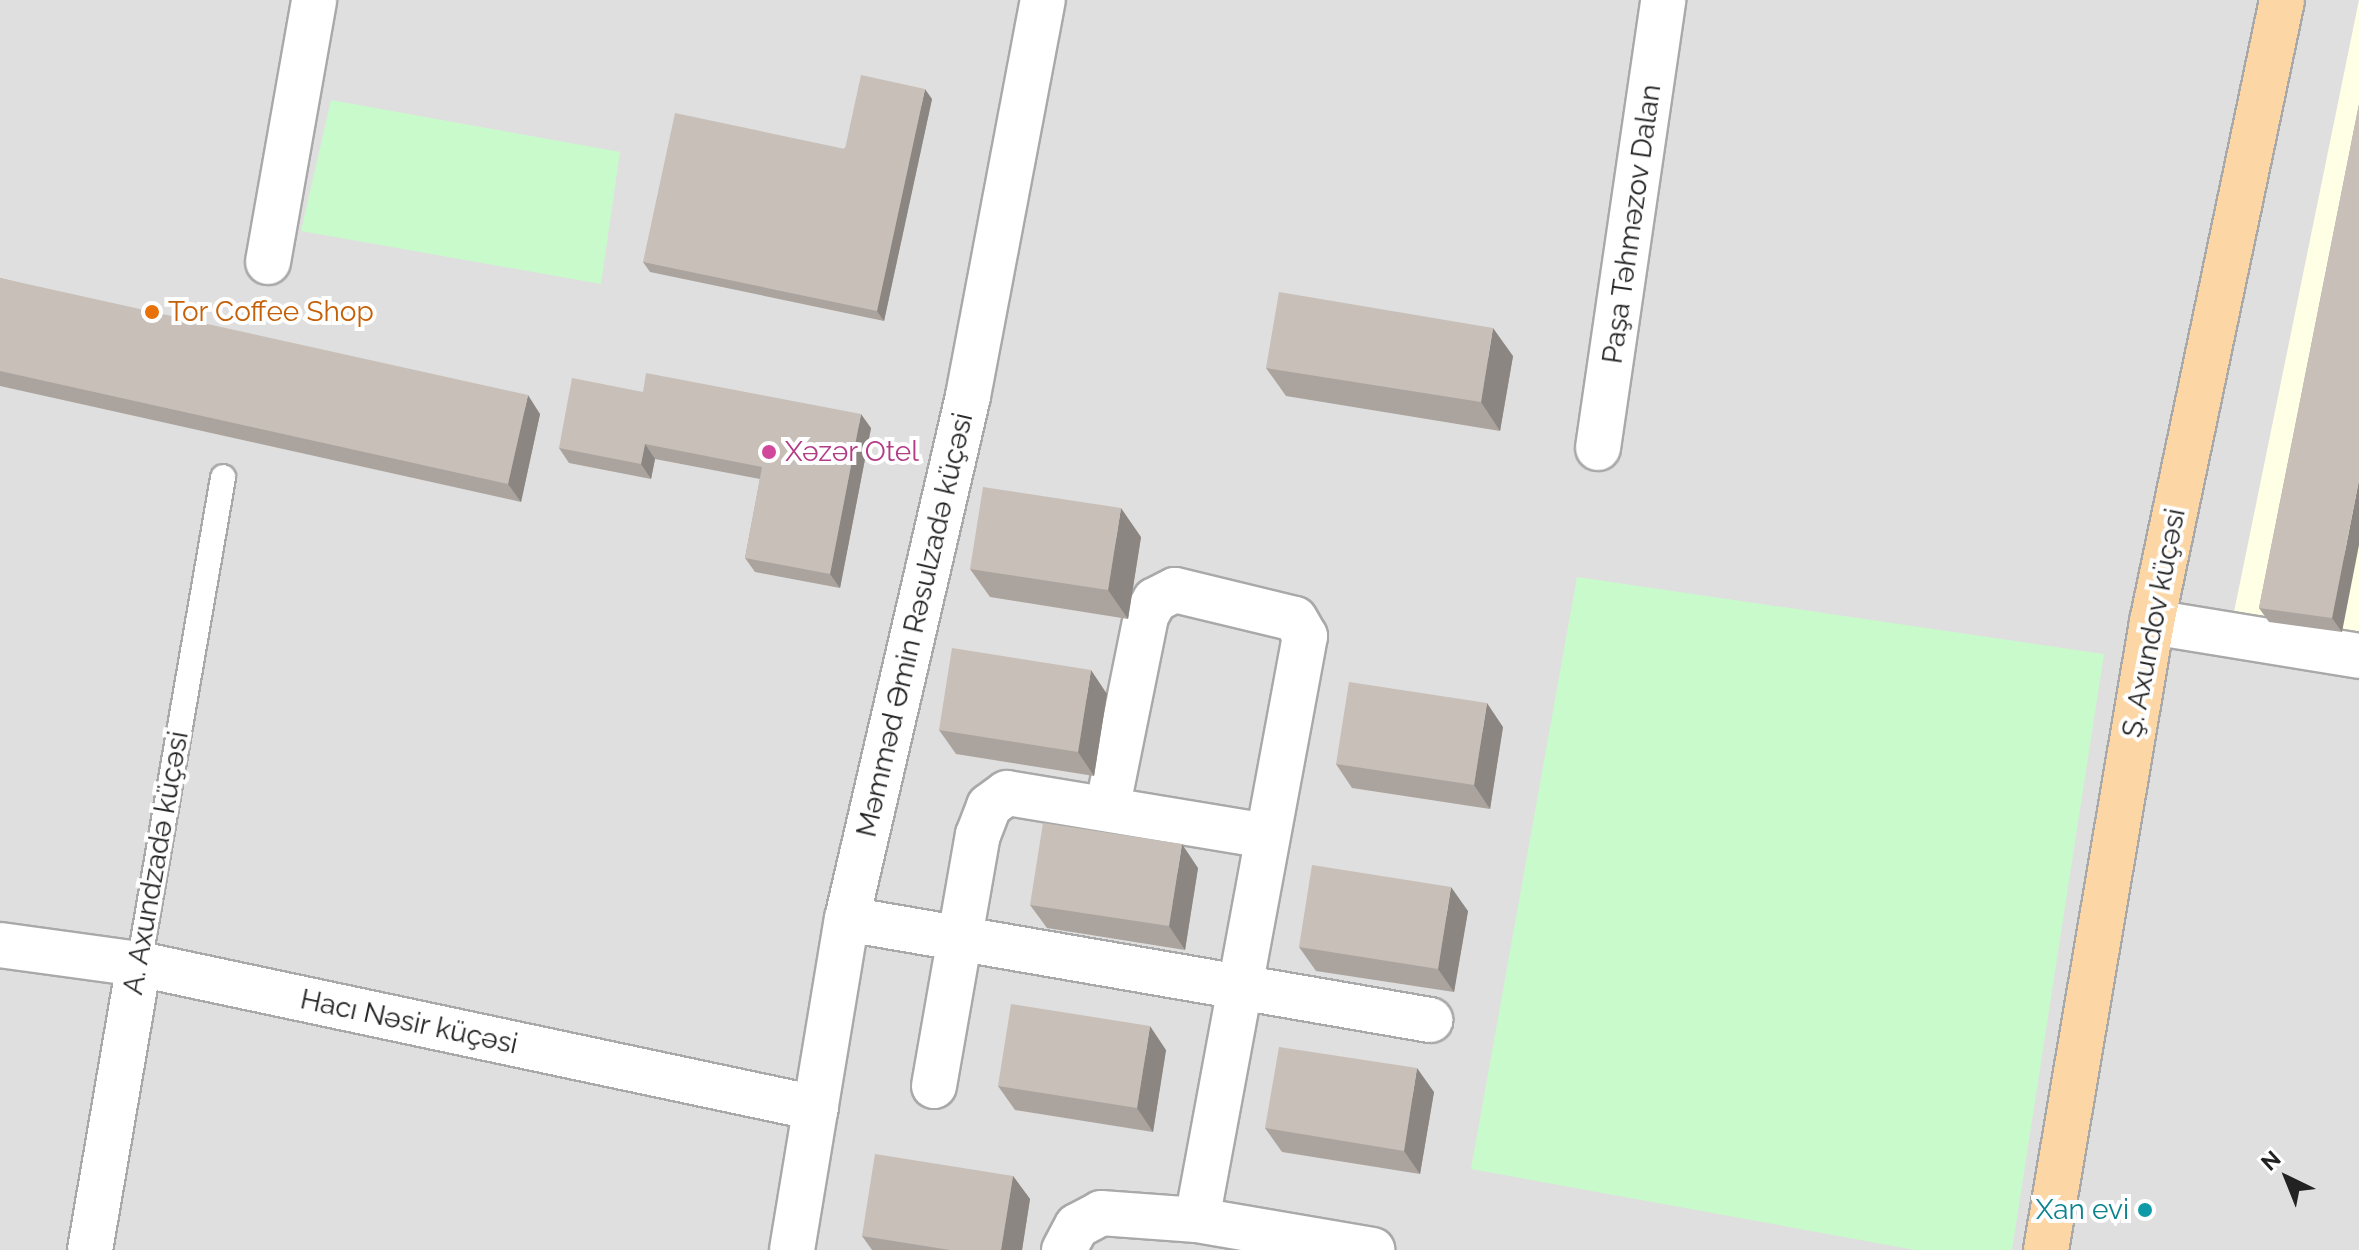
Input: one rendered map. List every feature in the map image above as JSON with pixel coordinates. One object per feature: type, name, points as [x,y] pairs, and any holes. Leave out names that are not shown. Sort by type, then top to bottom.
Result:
[{"type":"main road","name":"Ş. Axundov küçəsi","points":[[2046,1250],[2152,622],[2282,0]]},
{"type":"street","points":[[268,262],[314,0]]},
{"type":"street","name":"Məmməd Əmin Rəsulzadə küçəsi","points":[[792,1250],[847,919],[968,396],[1043,0]]},
{"type":"street","name":"Paşa Təhməzov Dalan","points":[[1598,448],[1663,0]]},
{"type":"street","points":[[1108,805],[1146,616],[1175,590],[1281,611],[1305,636],[1235,987],[1197,1220]]},
{"type":"street","points":[[2152,622],[2359,656]]},
{"type":"street","points":[[934,1086],[960,939],[989,806],[1007,793],[1108,805],[1267,836]]},
{"type":"street","points":[[847,919],[1430,1020]]},
{"type":"street","name":"Hacı Nəsir küçəsi","points":[[0,945],[139,964],[816,1108]]},
{"type":"street","name":"A. Axundzadə küçəsi","points":[[90,1250],[139,964]]},
{"type":"street","points":[[1064,1250],[1077,1226],[1101,1213],[1197,1220],[1372,1250]]},
{"type":"lane","name":"A. Axundzadə küçəsi","points":[[139,964],[223,477]]},
{"type":"shaded area","points":[[0,0],[2359,0],[2359,1250],[0,1250]]},
{"type":"shaded area","points":[[2359,0],[2359,634],[2233,617]]},
{"type":"green space","points":[[331,100],[620,152],[601,284],[301,231]]},
{"type":"green space","points":[[1577,577],[2104,654],[2012,1250],[1915,1250],[1471,1169]]},
{"type":"building","points":[[861,75],[925,89],[877,311],[643,262],[675,113],[845,149]]},
{"type":"building","points":[[2359,104],[2359,480],[2332,618],[2259,608]]},
{"type":"building","points":[[0,278],[528,395],[508,484],[0,371]]},
{"type":"building","points":[[1279,292],[1493,328],[1481,402],[1266,368]]},
{"type":"building","points":[[646,373],[861,414],[830,574],[745,558],[762,467],[645,444],[641,464],[559,448],[572,378],[643,392]]},
{"type":"building","points":[[983,487],[1121,508],[1108,590],[970,569]]},
{"type":"building","points":[[952,648],[1091,670],[1078,752],[939,730]]},
{"type":"building","points":[[1349,682],[1487,703],[1474,785],[1336,764]]},
{"type":"building","points":[[1043,823],[1182,844],[1169,926],[1030,905]]},
{"type":"building","points":[[1312,865],[1451,887],[1438,969],[1299,947]]},
{"type":"building","points":[[1011,1004],[1150,1026],[1137,1108],[998,1086]]},
{"type":"building","points":[[1279,1047],[1417,1068],[1404,1151],[1265,1128]]},
{"type":"building","points":[[875,1154],[1013,1176],[1001,1250],[950,1250],[862,1236]]},
{"type":"place","name":"Tor Coffee Shop","points":[[152,312]]},
{"type":"place","name":"Xəzər Otel","points":[[769,452]]},
{"type":"place","name":"Xan evi","points":[[2145,1210]]}]
